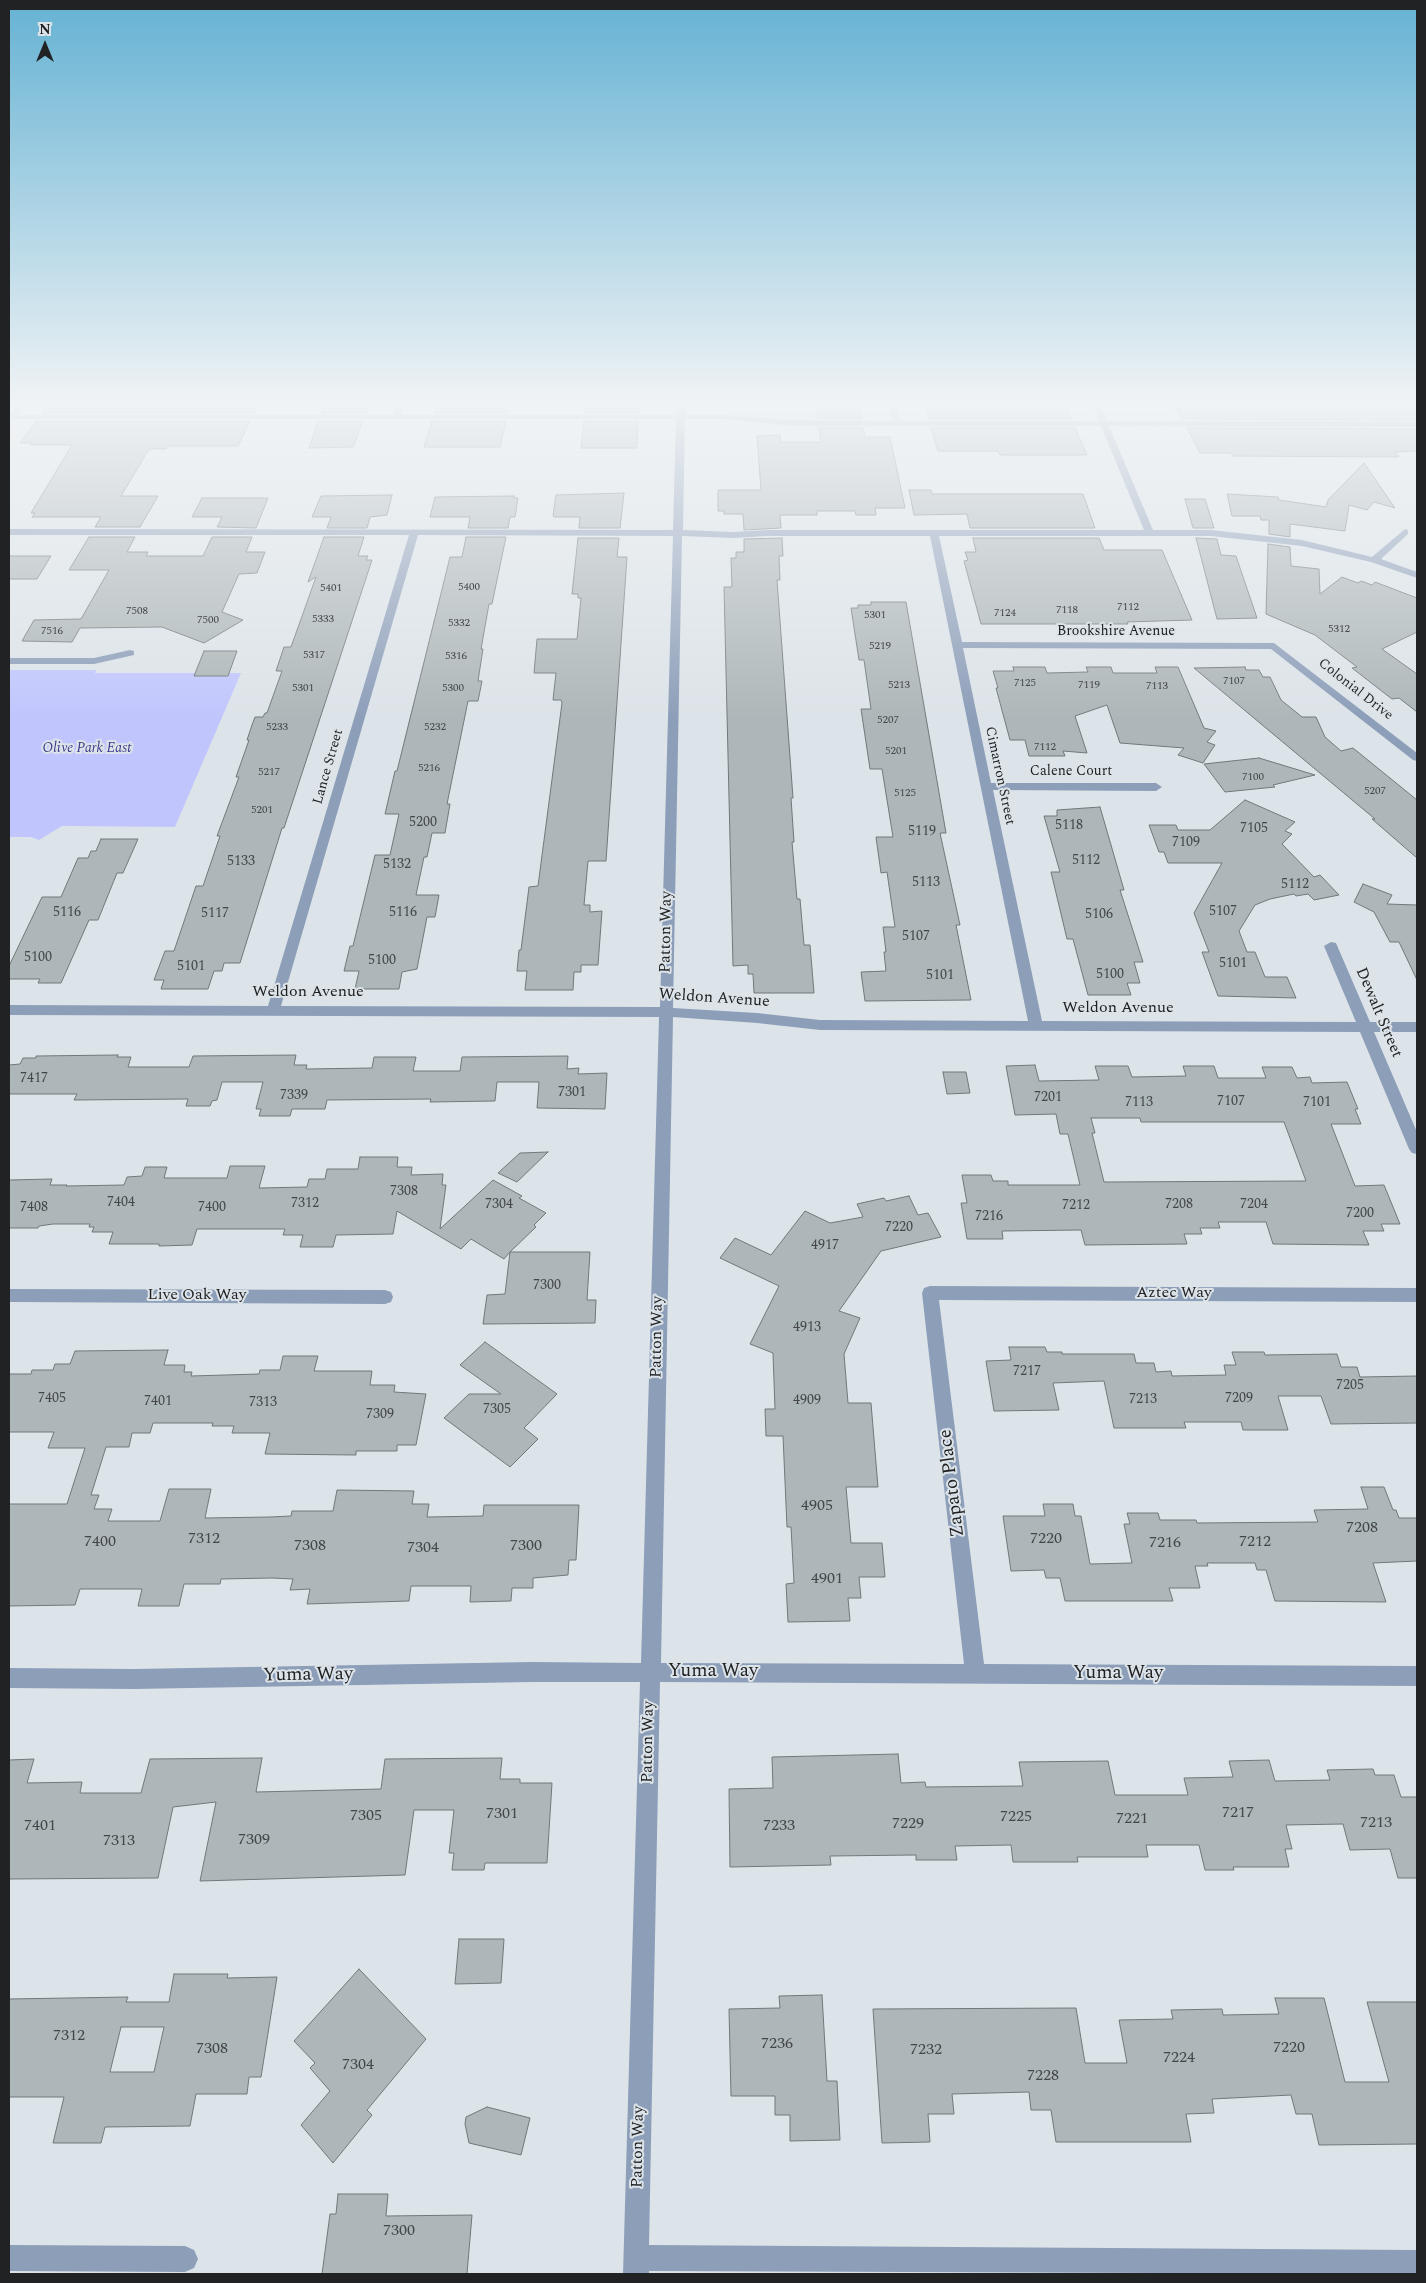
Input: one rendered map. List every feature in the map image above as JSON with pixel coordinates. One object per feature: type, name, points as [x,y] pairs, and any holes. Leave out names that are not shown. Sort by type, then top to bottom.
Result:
[{"type":"street","name":"Patton Way","points":[[636,2266],[678,507]]},
{"type":"street","points":[[1139,507],[1150,533]]},
{"type":"street","points":[[9,532],[677,532],[734,535],[767,532],[1211,533],[1275,538],[1339,550],[1417,575]]},
{"type":"street","name":"Cimarron Street","points":[[934,532],[1036,1026]]},
{"type":"street","points":[[1374,560],[1405,532]]},
{"type":"street","name":"Lance Street","points":[[273,1011],[414,533]]},
{"type":"street","name":"Brookshire Avenue","points":[[957,646],[1274,646]]},
{"type":"street","name":"Colonial Drive","points":[[1274,646],[1417,758]]},
{"type":"street","points":[[9,661],[94,661],[130,653]]},
{"type":"street","name":"Calene Court","points":[[986,786],[1156,787]]},
{"type":"street","name":"Dewalt Street","points":[[1331,946],[1417,1150]]},
{"type":"street","name":"Weldon Avenue","points":[[9,1010],[665,1012],[757,1018],[820,1025],[1417,1027]]},
{"type":"street","name":"Aztec Way","points":[[930,1293],[1417,1295]]},
{"type":"street","name":"Zapato Place","points":[[930,1293],[975,1674]]},
{"type":"street","name":"Live Oak Way","points":[[9,1295],[385,1297]]},
{"type":"street","name":"Yuma Way","points":[[9,1678],[134,1679],[522,1672],[1417,1676]]},
{"type":"street","points":[[9,2258],[185,2259]]},
{"type":"street","points":[[636,2266],[1042,2268],[1417,2263]]},
{"type":"green space","name":"Olive Park East","points":[[9,670],[96,670],[95,673],[241,673],[175,827],[62,826],[39,840],[31,837],[9,837]]},
{"type":"building","points":[[35,507],[152,507],[140,527],[95,527],[101,517],[32,517],[35,513],[31,513]]},
{"type":"building","points":[[198,507],[265,507],[256,528],[217,527],[222,517],[192,517]]},
{"type":"building","points":[[316,507],[389,507],[387,515],[370,517],[367,528],[327,528],[331,517],[312,517]]},
{"type":"building","points":[[433,507],[517,507],[515,517],[510,517],[508,528],[468,528],[470,517],[430,517]]},
{"type":"building","points":[[554,507],[622,507],[620,528],[579,528],[580,517],[553,516]]},
{"type":"building","points":[[718,507],[905,508],[875,508],[876,515],[856,515],[855,511],[817,511],[817,515],[780,515],[781,528],[744,530],[743,514],[724,514],[724,511],[718,511]]},
{"type":"building","points":[[912,507],[1087,507],[1095,528],[970,528],[967,514],[914,515]]},
{"type":"building","points":[[1187,507],[1207,507],[1214,528],[1193,528]]},
{"type":"building","points":[[1230,507],[1323,507],[1349,507],[1345,531],[1290,524],[1290,537],[1269,534],[1269,520],[1261,520],[1260,516],[1232,516]]},
{"type":"building","points":[[1355,507],[1370,507],[1367,510]]},
{"type":"building","points":[[89,537],[135,537],[127,552],[148,552],[146,556],[203,556],[212,537],[252,537],[246,552],[265,552],[257,573],[239,574],[222,612],[243,620],[204,643],[162,627],[80,628],[72,642],[22,641],[34,620],[81,619],[109,570],[69,570]]},
{"type":"building","points":[[324,537],[364,537],[358,556],[368,556],[366,560],[372,560],[284,828],[282,828],[240,963],[224,963],[222,971],[214,971],[208,989],[161,989],[164,980],[154,980],[165,951],[174,951],[196,886],[203,886],[220,836],[217,836],[239,777],[236,777],[249,740],[247,740],[252,725],[255,717],[263,717],[267,713],[282,671],[276,671],[284,647],[291,647],[316,577],[308,582]]},
{"type":"building","points":[[466,537],[506,537],[492,604],[489,604],[481,649],[483,649],[478,681],[482,681],[478,701],[468,701],[447,804],[450,804],[445,833],[432,833],[427,857],[424,857],[416,895],[439,895],[435,917],[427,917],[417,969],[402,972],[399,989],[355,989],[359,971],[344,971],[350,946],[353,946],[375,855],[390,855],[399,814],[385,814],[395,771],[397,771],[450,557],[462,557]]},
{"type":"building","points":[[578,538],[619,538],[617,557],[627,557],[606,861],[588,861],[584,905],[590,905],[590,912],[602,911],[598,965],[581,965],[581,972],[574,972],[573,990],[525,990],[527,971],[517,971],[519,950],[521,950],[529,887],[538,886],[562,703],[561,700],[553,700],[556,673],[534,673],[537,639],[577,639],[581,598],[578,598],[578,594],[572,594]]},
{"type":"building","points":[[782,538],[783,556],[779,556],[780,580],[777,580],[793,798],[791,798],[794,842],[792,842],[797,899],[800,899],[804,945],[810,945],[814,993],[754,993],[753,974],[748,974],[748,965],[733,966],[724,587],[732,587],[731,558],[736,558],[736,552],[744,552],[744,539]]},
{"type":"building","points":[[973,538],[1099,538],[1104,550],[1162,550],[1192,620],[1127,622],[1128,624],[981,624],[964,561],[968,560],[965,552],[976,552]]},
{"type":"building","points":[[1196,538],[1217,539],[1221,555],[1236,556],[1257,618],[1217,619]]},
{"type":"building","points":[[1268,544],[1290,547],[1291,566],[1319,569],[1320,594],[1342,577],[1358,583],[1361,581],[1372,585],[1375,582],[1417,598],[1417,632],[1382,649],[1417,674],[1417,712],[1399,698],[1392,699],[1352,668],[1357,667],[1315,635],[1266,614]]},
{"type":"building","points":[[9,556],[51,556],[37,579],[9,579]]},
{"type":"building","points":[[871,602],[906,602],[946,833],[940,833],[960,925],[956,925],[971,1000],[865,1001],[861,972],[886,971],[883,927],[895,927],[887,872],[881,873],[876,837],[893,837],[882,769],[870,769],[861,709],[871,709],[864,660],[859,660],[851,608],[858,608],[858,605],[871,605]]},
{"type":"building","points":[[204,651],[237,651],[228,676],[194,676]]},
{"type":"building","points":[[1013,667],[1045,667],[1047,673],[1088,672],[1086,667],[1111,667],[1113,673],[1157,673],[1155,667],[1178,667],[1204,728],[1216,731],[1207,742],[1215,745],[1203,763],[1178,755],[1184,748],[1120,743],[1107,705],[1075,716],[1087,753],[1063,751],[1065,756],[1029,756],[1025,740],[1010,740],[996,688],[998,688],[993,671],[1014,671]]},
{"type":"building","points":[[1245,667],[1246,670],[1259,670],[1263,677],[1270,677],[1281,700],[1302,717],[1316,717],[1325,737],[1341,751],[1353,748],[1417,800],[1417,858],[1372,819],[1375,819],[1194,668]]},
{"type":"building","points":[[1259,758],[1315,775],[1273,785],[1275,787],[1225,792],[1204,764]]},
{"type":"building","points":[[1245,800],[1295,822],[1285,831],[1292,834],[1282,844],[1314,877],[1320,875],[1339,895],[1314,900],[1308,894],[1296,896],[1294,894],[1270,899],[1255,905],[1239,931],[1247,952],[1255,952],[1265,977],[1287,977],[1296,998],[1218,996],[1202,952],[1209,952],[1194,913],[1222,863],[1168,863],[1164,852],[1159,852],[1149,825],[1176,825],[1178,830],[1210,830]]},
{"type":"building","points":[[1100,807],[1124,890],[1120,890],[1143,962],[1134,962],[1140,983],[1127,983],[1131,995],[1088,995],[1073,939],[1067,939],[1051,872],[1060,872],[1044,816],[1057,816],[1057,810]]},
{"type":"building","points":[[101,839],[138,839],[123,873],[117,873],[98,920],[89,920],[61,983],[38,983],[40,979],[9,979],[9,966],[42,897],[61,897],[78,858],[88,858],[91,851],[96,851]]},
{"type":"building","points":[[1363,884],[1392,895],[1387,904],[1417,905],[1417,980],[1399,942],[1390,942],[1374,912],[1354,902]]},
{"type":"building","points":[[118,1055],[117,1057],[131,1057],[128,1067],[189,1067],[193,1056],[296,1055],[294,1065],[307,1065],[306,1069],[372,1068],[374,1057],[416,1057],[413,1071],[460,1071],[462,1057],[568,1056],[567,1069],[579,1068],[578,1074],[607,1073],[605,1109],[537,1108],[539,1082],[497,1082],[495,1101],[430,1102],[431,1099],[327,1100],[325,1109],[292,1109],[290,1116],[259,1116],[261,1109],[256,1109],[263,1082],[222,1082],[217,1100],[212,1101],[210,1106],[186,1106],[188,1099],[74,1100],[77,1094],[9,1094],[9,1065],[20,1064],[23,1058],[36,1058],[36,1056]]},
{"type":"building","points":[[1035,1065],[1039,1081],[1099,1080],[1095,1066],[1128,1066],[1132,1077],[1186,1076],[1183,1066],[1214,1066],[1218,1078],[1266,1078],[1262,1067],[1292,1067],[1297,1078],[1310,1077],[1312,1083],[1347,1082],[1358,1109],[1355,1109],[1361,1124],[1331,1124],[1355,1186],[1384,1185],[1400,1224],[1381,1224],[1384,1231],[1363,1231],[1369,1245],[1273,1244],[1266,1222],[1218,1222],[1220,1228],[1200,1228],[1202,1234],[1184,1234],[1187,1244],[1085,1245],[1081,1230],[1002,1231],[1003,1239],[967,1239],[961,1203],[967,1203],[962,1175],[991,1175],[993,1181],[1008,1181],[1008,1185],[1080,1185],[1068,1134],[1060,1134],[1056,1114],[1015,1115],[1006,1066]],"holes":[[[1091,1118],[1140,1118],[1141,1122],[1284,1122],[1306,1181],[1104,1182],[1092,1133],[1095,1133]]]},
{"type":"building","points":[[943,1072],[966,1072],[970,1093],[947,1094]]},
{"type":"building","points":[[548,1152],[517,1182],[498,1173],[520,1153]]},
{"type":"building","points":[[360,1157],[398,1157],[397,1167],[412,1167],[411,1175],[443,1174],[442,1185],[446,1185],[440,1229],[493,1180],[522,1196],[519,1198],[546,1213],[534,1225],[536,1227],[504,1259],[471,1239],[461,1249],[397,1211],[393,1234],[336,1235],[333,1247],[300,1247],[303,1235],[283,1235],[285,1229],[197,1229],[192,1245],[159,1246],[159,1244],[109,1244],[113,1232],[92,1232],[94,1227],[89,1227],[90,1224],[53,1224],[39,1226],[38,1228],[9,1228],[9,1180],[52,1179],[50,1185],[66,1186],[124,1185],[127,1177],[142,1176],[145,1167],[167,1167],[164,1178],[227,1178],[230,1166],[265,1166],[259,1188],[307,1187],[309,1179],[325,1179],[327,1169],[358,1169]]},
{"type":"building","points":[[909,1196],[918,1215],[928,1213],[941,1237],[881,1251],[839,1311],[860,1318],[844,1354],[848,1403],[871,1403],[878,1487],[846,1487],[851,1543],[882,1543],[885,1577],[859,1577],[861,1598],[848,1598],[850,1621],[788,1622],[786,1584],[794,1583],[791,1527],[787,1527],[783,1436],[766,1436],[765,1409],[775,1409],[773,1353],[750,1344],[779,1286],[720,1258],[735,1238],[771,1255],[805,1211],[830,1223],[863,1217],[857,1204],[884,1198],[886,1201]]},
{"type":"building","points":[[510,1252],[590,1252],[587,1300],[596,1300],[595,1323],[483,1324],[487,1295],[505,1294]]},
{"type":"building","points":[[485,1342],[557,1394],[524,1428],[538,1439],[510,1467],[444,1418],[469,1394],[501,1394],[460,1365]]},
{"type":"building","points":[[1009,1347],[1045,1347],[1047,1352],[1062,1352],[1062,1354],[1134,1354],[1136,1363],[1154,1363],[1156,1372],[1171,1371],[1172,1376],[1226,1375],[1224,1365],[1236,1365],[1232,1352],[1264,1352],[1265,1355],[1337,1354],[1341,1367],[1357,1367],[1360,1377],[1417,1376],[1417,1423],[1331,1424],[1321,1396],[1278,1396],[1288,1430],[1243,1430],[1241,1422],[1184,1422],[1186,1428],[1114,1428],[1104,1381],[1053,1383],[1059,1410],[994,1411],[986,1361],[1011,1360]]},
{"type":"building","points":[[168,1350],[164,1365],[185,1365],[184,1372],[192,1372],[191,1376],[259,1374],[260,1370],[280,1370],[283,1356],[318,1356],[314,1371],[372,1371],[370,1385],[395,1385],[394,1392],[426,1394],[416,1445],[397,1445],[397,1451],[356,1451],[356,1455],[265,1454],[270,1433],[232,1433],[234,1426],[212,1426],[213,1423],[153,1423],[150,1433],[132,1433],[129,1447],[106,1447],[91,1495],[99,1495],[94,1509],[112,1509],[108,1521],[160,1521],[169,1489],[211,1489],[205,1518],[291,1516],[292,1511],[333,1511],[337,1490],[414,1491],[412,1504],[429,1504],[427,1517],[483,1516],[484,1505],[579,1505],[576,1560],[569,1560],[568,1575],[533,1578],[533,1588],[512,1588],[511,1601],[470,1602],[471,1586],[411,1586],[409,1601],[307,1604],[310,1589],[290,1590],[293,1579],[272,1578],[221,1579],[220,1584],[184,1584],[179,1606],[138,1606],[142,1589],[80,1589],[75,1605],[9,1606],[9,1504],[67,1504],[85,1448],[48,1448],[54,1432],[9,1432],[9,1374],[31,1374],[32,1370],[53,1370],[55,1364],[70,1364],[75,1351]]},
{"type":"building","points":[[1361,1487],[1384,1487],[1393,1510],[1396,1510],[1399,1518],[1417,1518],[1417,1561],[1373,1563],[1386,1602],[1275,1601],[1266,1570],[1257,1570],[1255,1563],[1207,1563],[1208,1566],[1195,1566],[1200,1588],[1169,1588],[1173,1601],[1065,1601],[1060,1578],[1046,1578],[1044,1570],[1011,1571],[1003,1516],[1045,1516],[1043,1504],[1073,1504],[1075,1516],[1081,1516],[1090,1564],[1132,1563],[1124,1524],[1130,1524],[1127,1513],[1158,1513],[1160,1520],[1196,1520],[1197,1523],[1318,1522],[1314,1510],[1368,1509]]},
{"type":"building","points":[[898,1754],[901,1783],[925,1782],[926,1787],[1023,1786],[1019,1762],[1108,1761],[1115,1795],[1188,1795],[1184,1778],[1233,1777],[1229,1761],[1269,1760],[1275,1781],[1330,1780],[1327,1770],[1373,1769],[1375,1775],[1394,1775],[1401,1797],[1417,1797],[1417,1878],[1398,1878],[1390,1849],[1350,1850],[1343,1824],[1286,1825],[1292,1849],[1285,1849],[1289,1867],[1233,1867],[1234,1870],[1205,1870],[1199,1845],[1146,1845],[1148,1857],[1077,1857],[1078,1862],[1013,1862],[1011,1845],[955,1846],[957,1860],[916,1860],[916,1855],[830,1856],[831,1865],[730,1867],[729,1789],[773,1788],[772,1757]]},
{"type":"building","points":[[262,1758],[256,1792],[381,1789],[385,1759],[502,1758],[500,1779],[520,1779],[520,1783],[552,1783],[547,1863],[485,1863],[484,1870],[452,1870],[454,1853],[449,1853],[454,1810],[414,1810],[405,1875],[200,1881],[216,1802],[173,1807],[158,1878],[9,1879],[9,1760],[34,1759],[27,1783],[82,1782],[80,1793],[141,1793],[150,1759]]},
{"type":"building","points":[[459,1939],[504,1939],[501,1983],[455,1984]]},
{"type":"building","points":[[359,1969],[426,2039],[367,2110],[372,2115],[333,2163],[301,2125],[330,2091],[310,2068],[315,2063],[294,2041]]},
{"type":"building","points":[[174,1974],[228,1974],[227,1978],[277,1977],[261,2077],[249,2077],[247,2094],[196,2094],[190,2126],[105,2127],[101,2143],[53,2143],[64,2097],[9,2097],[9,1999],[128,1997],[126,2002],[169,2002]],"holes":[[[121,2027],[164,2027],[154,2072],[110,2072]]]},
{"type":"building","points":[[822,1995],[827,2081],[837,2081],[840,2140],[790,2141],[790,2115],[775,2115],[775,2096],[731,2096],[729,2009],[780,2008],[779,1996]]},
{"type":"building","points":[[1275,1998],[1324,1998],[1345,2082],[1389,2082],[1367,2002],[1417,2002],[1417,2144],[1319,2145],[1312,2114],[1296,2114],[1291,2095],[1212,2099],[1214,2113],[1186,2114],[1191,2142],[1056,2142],[1051,2110],[1031,2110],[1029,2092],[952,2094],[954,2114],[928,2114],[930,2142],[882,2143],[873,2009],[1076,2008],[1085,2063],[1127,2063],[1119,2020],[1173,2019],[1171,2010],[1222,2009],[1223,2015],[1279,2014]]},
{"type":"building","points":[[487,2107],[530,2118],[521,2155],[469,2143],[465,2124],[466,2117]]},
{"type":"building","points":[[338,2194],[388,2194],[386,2216],[472,2215],[467,2274],[322,2274],[330,2214],[336,2214]]}]
